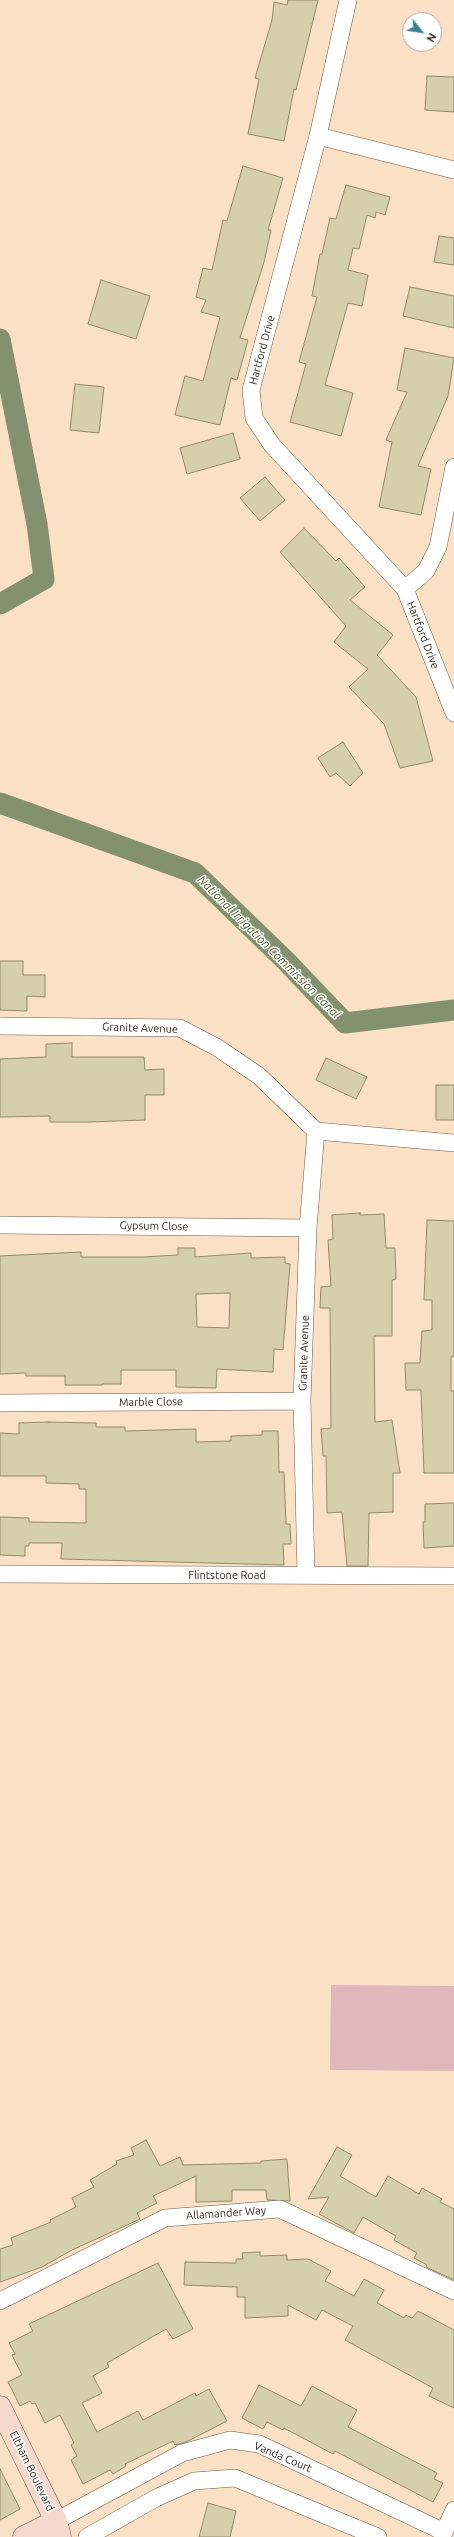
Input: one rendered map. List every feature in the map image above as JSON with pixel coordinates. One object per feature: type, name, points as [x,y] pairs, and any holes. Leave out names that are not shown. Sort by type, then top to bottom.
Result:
[{"type":"street","name":"Hartford Drive","points":[[348,0],[318,136],[251,390],[254,418],[272,445],[405,589],[454,713]]},
{"type":"street","points":[[318,136],[454,170]]},
{"type":"street","points":[[405,589],[426,571],[438,547],[454,467]]},
{"type":"street","name":"Granite Avenue","points":[[0,1026],[180,1028],[218,1048],[259,1076],[316,1131],[308,1228],[302,1401],[306,1575]]},
{"type":"street","points":[[316,1131],[454,1143]]},
{"type":"street","name":"Gypsum Close","points":[[0,1225],[308,1228]]},
{"type":"street","name":"Marble Close","points":[[0,1403],[302,1401]]},
{"type":"street","name":"Flintstone Road","points":[[0,1574],[454,1576]]},
{"type":"street","name":"Allamander Way","points":[[0,2301],[165,2218],[280,2209],[454,2291]]},
{"type":"street","name":"Eltham Boulevard","points":[[0,2407],[58,2529]]},
{"type":"street","name":"Vanda Court","points":[[58,2529],[182,2453],[230,2440],[259,2444],[443,2534]]},
{"type":"street","points":[[87,2537],[156,2498],[194,2481],[235,2478],[378,2537]]},
{"type":"street","points":[[443,2534],[454,2510]]},
{"type":"street","points":[[24,2537],[58,2529]]},
{"type":"shaded area","points":[[331,1985],[454,1986],[454,2071],[330,2070]]},
{"type":"building","points":[[288,0],[318,0],[296,90],[294,89],[284,141],[248,134],[259,79],[255,78],[272,20],[274,2],[287,5]]},
{"type":"building","points":[[427,76],[454,77],[454,112],[425,110]]},
{"type":"building","points":[[243,166],[283,178],[268,230],[271,230],[264,262],[240,338],[248,340],[237,380],[231,378],[220,425],[175,415],[185,376],[203,381],[220,317],[201,312],[206,300],[196,297],[203,268],[212,270],[223,220],[227,221]]},
{"type":"building","points":[[346,185],[390,197],[385,215],[376,212],[375,218],[367,215],[359,249],[353,248],[348,270],[368,275],[362,306],[348,303],[325,385],[353,393],[341,436],[290,422],[306,364],[299,362],[317,297],[312,296],[320,254],[322,254],[330,218],[336,219]]},
{"type":"building","points":[[439,236],[454,238],[454,265],[434,262]]},
{"type":"building","points":[[101,280],[150,296],[136,339],[88,324]]},
{"type":"building","points":[[410,287],[454,296],[454,328],[403,316]]},
{"type":"building","points":[[405,348],[454,358],[448,396],[418,466],[431,469],[421,515],[379,507],[392,442],[386,440],[407,392],[397,390]]},
{"type":"building","points":[[75,384],[104,387],[99,433],[70,430]]},
{"type":"building","points":[[233,433],[240,459],[187,474],[180,448]]},
{"type":"building","points":[[265,477],[285,500],[260,521],[240,498]]},
{"type":"building","points":[[304,528],[336,561],[339,558],[365,587],[350,600],[393,635],[377,655],[416,697],[433,761],[400,768],[384,724],[349,687],[368,669],[334,642],[346,626],[280,552]]},
{"type":"building","points":[[343,742],[363,773],[350,786],[336,773],[330,777],[318,758]]},
{"type":"building","points":[[0,961],[23,961],[23,975],[45,975],[45,997],[27,996],[27,1011],[0,1010]]},
{"type":"building","points":[[72,1043],[72,1057],[144,1057],[145,1070],[164,1069],[164,1095],[145,1095],[145,1120],[50,1122],[50,1116],[0,1117],[0,1059],[46,1057],[46,1044]]},
{"type":"building","points":[[326,1058],[367,1077],[356,1099],[316,1080]]},
{"type":"building","points":[[436,1085],[454,1085],[454,1120],[436,1120]]},
{"type":"building","points":[[360,1213],[360,1215],[384,1214],[386,1248],[395,1248],[396,1279],[392,1280],[392,1336],[374,1336],[375,1422],[392,1420],[400,1473],[393,1473],[393,1512],[369,1513],[368,1566],[347,1566],[342,1512],[327,1513],[326,1456],[323,1456],[321,1429],[331,1428],[330,1308],[320,1308],[321,1287],[331,1286],[328,1240],[333,1239],[332,1215]]},
{"type":"building","points":[[427,1220],[454,1221],[454,1356],[451,1357],[451,1391],[454,1391],[454,1473],[424,1473],[421,1390],[406,1390],[405,1363],[420,1363],[422,1331],[432,1330],[432,1300],[424,1300]]},
{"type":"building","points":[[178,1248],[195,1248],[195,1257],[251,1253],[251,1258],[285,1257],[285,1263],[290,1264],[283,1350],[274,1349],[273,1372],[217,1369],[216,1388],[176,1387],[176,1370],[121,1370],[121,1384],[102,1385],[65,1385],[65,1376],[26,1376],[26,1373],[0,1374],[0,1256],[81,1252],[81,1257],[143,1257],[178,1255]],"holes":[[[230,1293],[229,1328],[197,1327],[196,1294]]]},
{"type":"building","points":[[19,1423],[96,1423],[96,1427],[125,1427],[125,1431],[196,1429],[196,1442],[231,1441],[231,1436],[262,1435],[262,1431],[278,1431],[279,1472],[284,1472],[286,1524],[290,1524],[291,1544],[283,1544],[284,1565],[61,1559],[62,1543],[29,1543],[29,1546],[25,1546],[25,1556],[0,1555],[0,1517],[29,1518],[29,1522],[86,1523],[86,1489],[79,1489],[79,1484],[46,1483],[46,1476],[0,1476],[0,1433],[19,1434]]},
{"type":"building","points":[[454,1503],[454,1546],[424,1548],[423,1522],[425,1522],[425,1504]]},
{"type":"building","points":[[146,2140],[160,2166],[180,2157],[183,2165],[261,2163],[261,2161],[287,2159],[290,2201],[267,2200],[266,2190],[232,2190],[232,2201],[196,2202],[196,2176],[153,2196],[157,2203],[137,2213],[140,2219],[72,2250],[42,2267],[0,2282],[0,2249],[13,2245],[11,2238],[51,2222],[50,2220],[76,2207],[72,2198],[94,2187],[90,2180],[117,2164],[116,2161],[134,2155],[131,2148]]},
{"type":"building","points":[[337,2147],[352,2155],[340,2176],[376,2197],[388,2176],[419,2194],[422,2188],[442,2199],[440,2202],[454,2209],[454,2280],[426,2267],[427,2265],[414,2258],[417,2253],[394,2240],[396,2236],[363,2217],[354,2233],[319,2214],[329,2197],[308,2199]]},
{"type":"building","points":[[260,2252],[260,2256],[287,2255],[287,2260],[308,2259],[331,2271],[325,2281],[354,2296],[364,2279],[384,2290],[377,2303],[404,2318],[406,2315],[412,2318],[418,2311],[454,2330],[454,2408],[429,2396],[433,2388],[345,2340],[353,2326],[322,2310],[316,2320],[288,2305],[288,2316],[245,2318],[245,2297],[237,2297],[237,2287],[184,2285],[185,2262],[236,2263],[236,2259],[243,2259],[242,2253]]},
{"type":"building","points":[[158,2263],[193,2329],[173,2339],[166,2329],[107,2363],[109,2367],[93,2376],[102,2393],[82,2403],[97,2432],[138,2411],[143,2420],[195,2393],[196,2396],[209,2389],[227,2421],[186,2442],[175,2445],[173,2441],[125,2464],[126,2466],[113,2474],[110,2470],[83,2484],[71,2460],[77,2456],[71,2445],[74,2443],[60,2415],[45,2423],[35,2403],[32,2404],[30,2401],[20,2406],[8,2382],[22,2375],[12,2355],[15,2354],[9,2343],[33,2331],[29,2324]]},
{"type":"building","points":[[259,2385],[301,2406],[312,2386],[357,2410],[348,2427],[437,2473],[434,2479],[443,2483],[433,2502],[335,2451],[333,2454],[284,2428],[283,2430],[267,2422],[263,2429],[242,2418]]},
{"type":"building","points":[[0,2469],[20,2509],[0,2520]]},
{"type":"building","points":[[208,2503],[236,2511],[230,2537],[199,2537]]},
{"type":"waterway","name":"National Irrigation Commission Canal","points":[[0,339],[37,524],[44,579],[0,604]]},
{"type":"waterway","name":"National Irrigation Commission Canal","points":[[0,803],[195,873],[286,961],[345,1023],[454,1010]]}]
